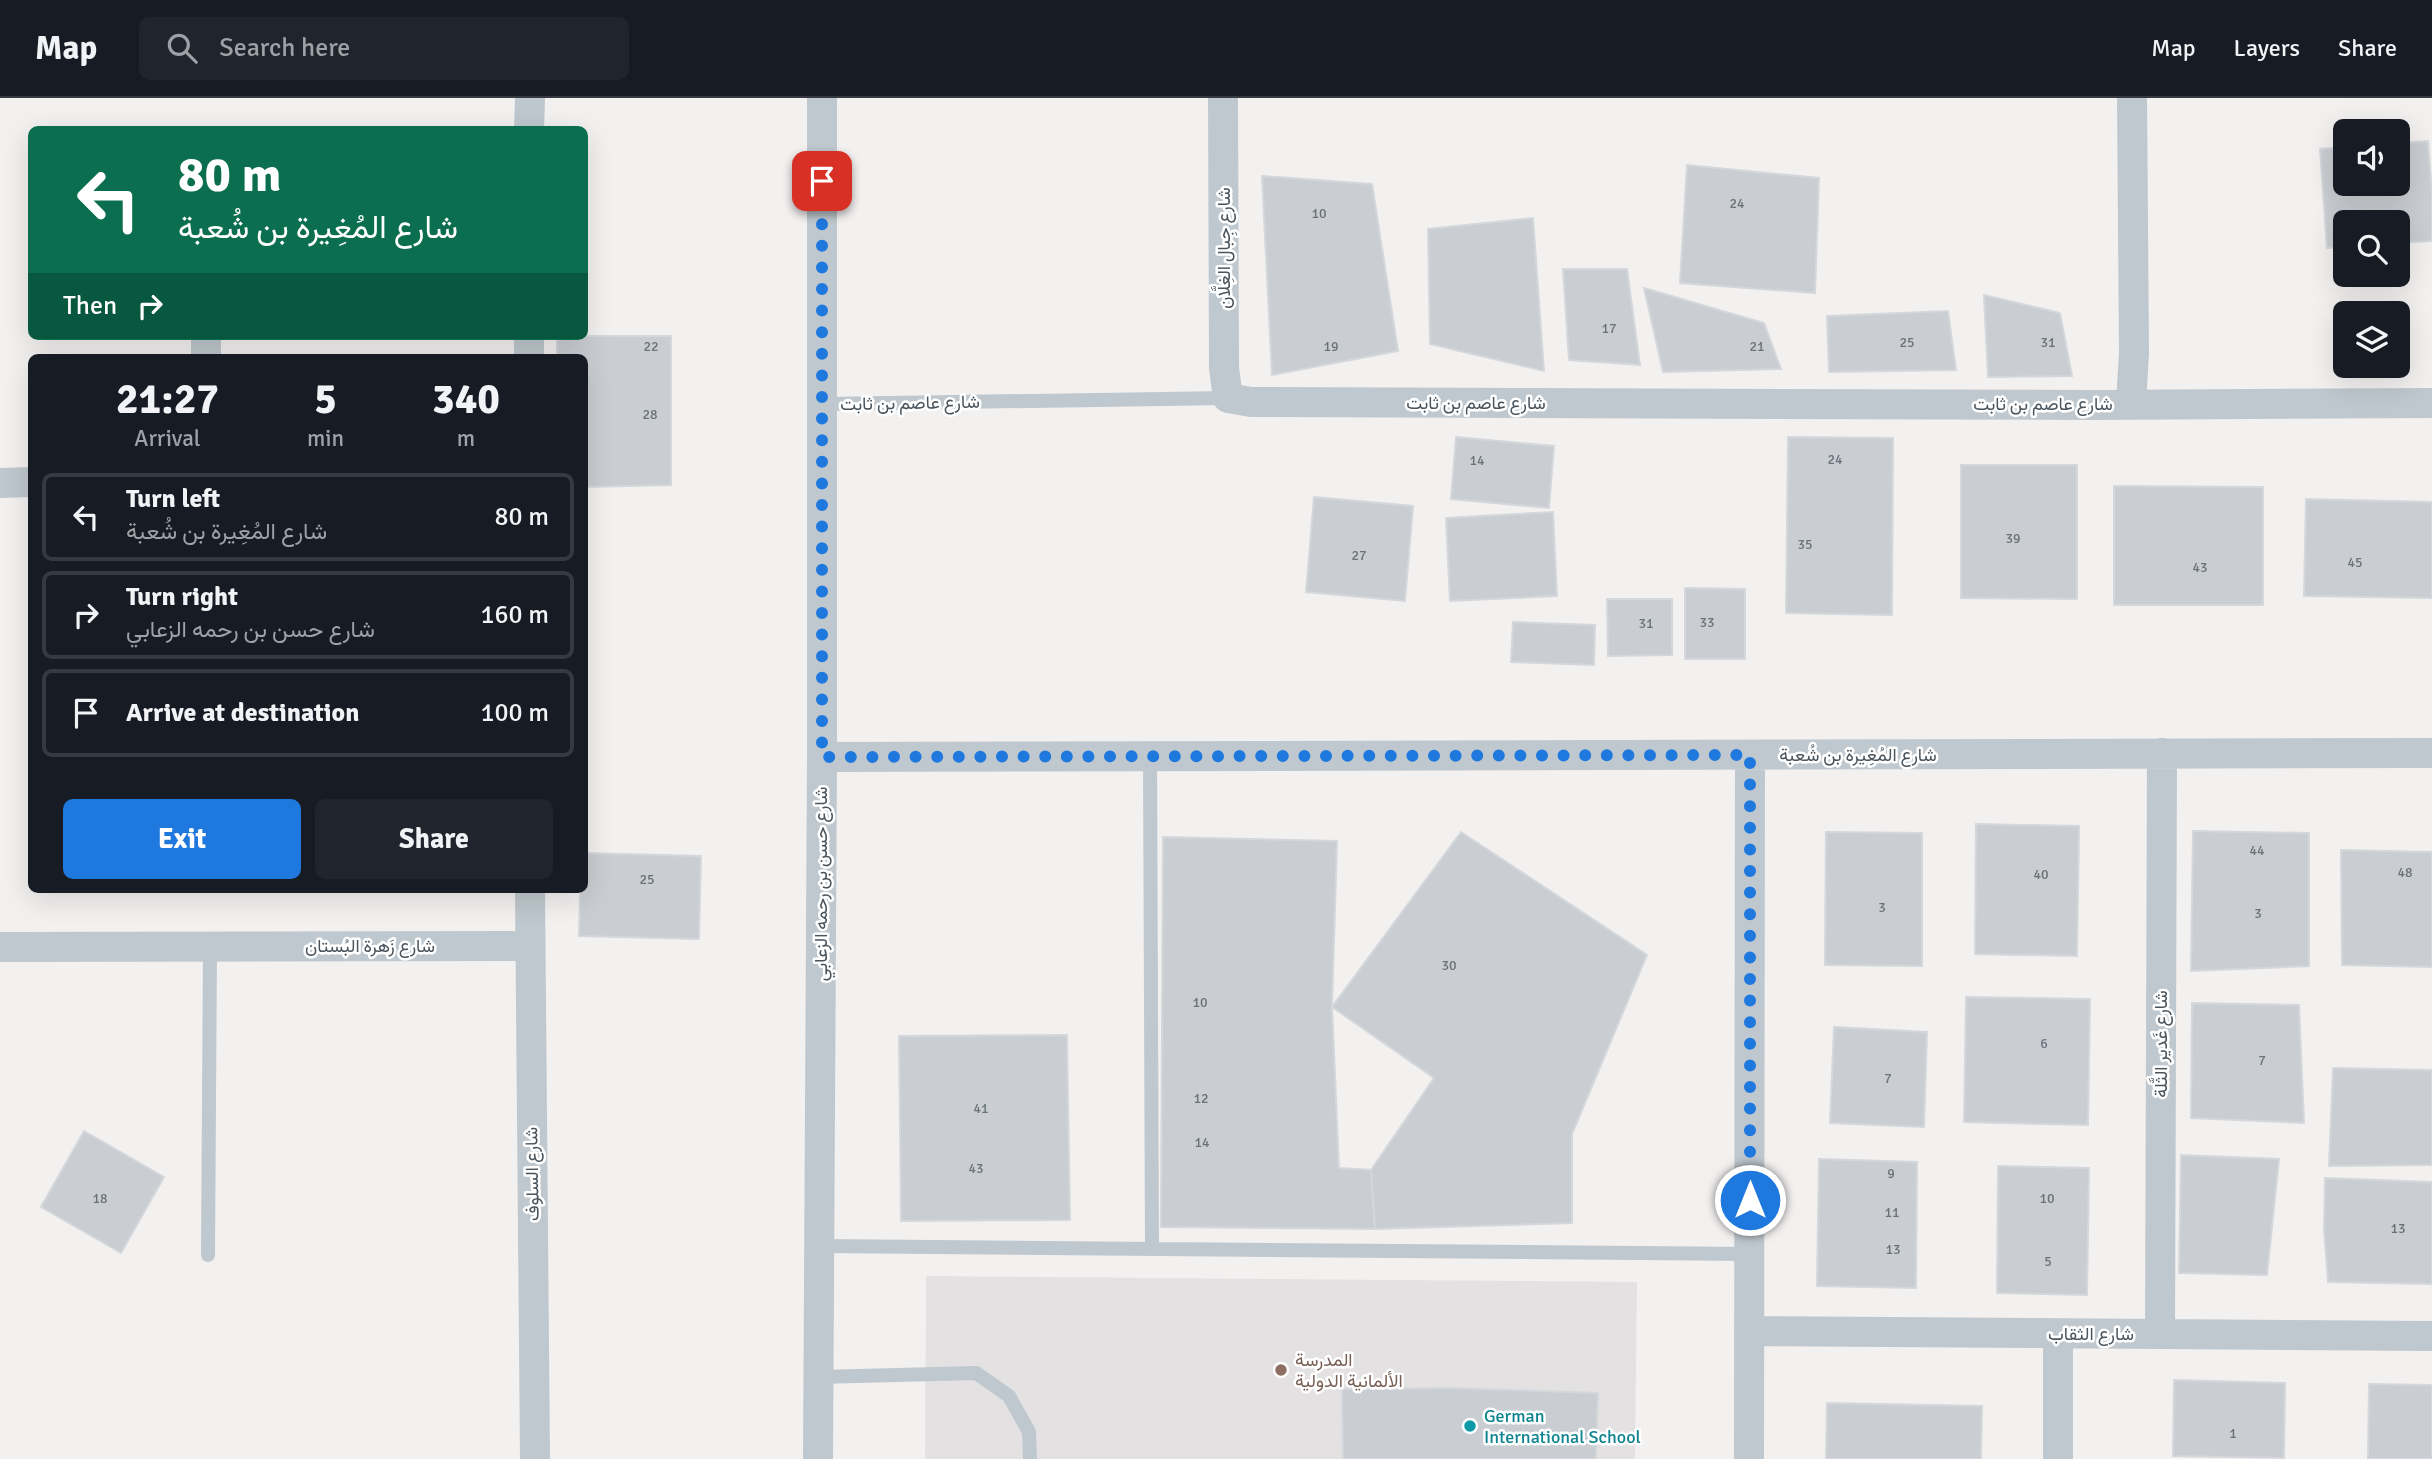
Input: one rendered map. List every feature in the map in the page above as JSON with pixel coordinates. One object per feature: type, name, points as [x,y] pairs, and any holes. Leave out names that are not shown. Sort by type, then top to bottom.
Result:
[{"type":"street","points":[[530,98],[530,126]]},
{"type":"street","name":"شارع حسن بن رحمه الزعابي","points":[[818,1459],[822,98]]},
{"type":"street","name":"شارع جِبال الغِلَّان","points":[[1223,98],[1224,368],[1228,398]]},
{"type":"street","name":"شارع عاصم بن ثابت","points":[[2131,403],[2134,354],[2132,98]]},
{"type":"street","name":"شارع عاصم بن ثابت","points":[[1228,398],[1251,402],[2432,403]]},
{"type":"street","points":[[0,483],[28,482]]},
{"type":"street","name":"شارع المُغِيرة بن شُعبة","points":[[822,757],[2432,753]]},
{"type":"street","name":"شارع غَدير الثَّلة","points":[[2160,1334],[2162,754]]},
{"type":"street","points":[[1749,1459],[1750,755]]},
{"type":"street","name":"شارع السلوف","points":[[530,893],[535,1459]]},
{"type":"street","name":"شارع زَهرة البُستان","points":[[0,947],[530,946]]},
{"type":"street","name":"شارع الثقاب","points":[[1749,1331],[2432,1336]]},
{"type":"street","points":[[2058,1334],[2058,1459]]},
{"type":"lane","name":"شارع عاصم بن ثابت","points":[[822,404],[1228,398]]},
{"type":"lane","points":[[1150,756],[1152,1248]]},
{"type":"lane","points":[[208,1255],[210,947]]},
{"type":"lane","points":[[819,1245],[1750,1254]]},
{"type":"lane","points":[[818,1377],[976,1373],[1009,1396],[1029,1432],[1030,1459]]},
{"type":"shaded area","name":"المدرسة الألمانية الدولية","points":[[926,1276],[1637,1282],[1635,1459],[925,1459]]},
{"type":"building","points":[[2428,141],[2432,241],[2410,242],[2410,210],[2333,210],[2333,248],[2327,248],[2320,149],[2333,148],[2333,196],[2410,196],[2410,142]]},
{"type":"building","points":[[1687,165],[1819,178],[1815,293],[1680,283]]},
{"type":"building","points":[[1262,176],[1372,184],[1398,351],[1272,375]]},
{"type":"building","points":[[1533,218],[1544,371],[1430,344],[1428,229]]},
{"type":"building","points":[[1563,269],[1627,269],[1640,365],[1569,360]]},
{"type":"building","points":[[1644,288],[1764,323],[1781,369],[1663,372]]},
{"type":"building","points":[[1984,295],[2060,313],[2072,376],[1988,377]]},
{"type":"building","points":[[1948,311],[1956,370],[1829,372],[1827,316]]},
{"type":"building","points":[[588,336],[671,336],[671,485],[588,487],[588,354],[557,354],[557,340],[588,340]]},
{"type":"building","points":[[1456,437],[1554,446],[1549,508],[1451,499]]},
{"type":"building","points":[[1788,437],[1893,438],[1892,615],[1786,613]]},
{"type":"building","points":[[1961,465],[2077,465],[2077,599],[1961,598]]},
{"type":"building","points":[[2114,486],[2263,487],[2263,605],[2114,605]]},
{"type":"building","points":[[1314,497],[1413,506],[1405,601],[1306,592]]},
{"type":"building","points":[[2306,499],[2432,502],[2432,598],[2304,596]]},
{"type":"building","points":[[1553,512],[1557,596],[1450,601],[1446,518]]},
{"type":"building","points":[[1685,588],[1745,589],[1745,659],[1685,659]]},
{"type":"building","points":[[1607,599],[1672,599],[1672,655],[1608,656]]},
{"type":"building","points":[[1513,622],[1595,625],[1594,665],[1511,662]]},
{"type":"building","points":[[1976,824],[2079,826],[2077,956],[1975,954]]},
{"type":"building","points":[[2193,831],[2309,833],[2309,966],[2191,971]]},
{"type":"building","points":[[1461,832],[1647,955],[1572,1134],[1572,1223],[1375,1229],[1371,1170],[1434,1078],[1332,1007]]},
{"type":"building","points":[[1826,832],[1922,833],[1922,966],[1825,965]]},
{"type":"building","points":[[1163,837],[1337,841],[1332,1007],[1339,1168],[1371,1170],[1375,1229],[1161,1227]]},
{"type":"building","points":[[2341,850],[2432,852],[2432,967],[2342,965]]},
{"type":"building","points":[[588,853],[701,856],[699,939],[579,936],[580,893],[588,893]]},
{"type":"building","points":[[1966,997],[2090,999],[2088,1125],[1964,1122]]},
{"type":"building","points":[[2192,1003],[2299,1005],[2304,1123],[2191,1118]]},
{"type":"building","points":[[1834,1027],[1927,1032],[1924,1127],[1830,1123]]},
{"type":"building","points":[[1067,1035],[1070,1220],[901,1221],[899,1036]]},
{"type":"building","points":[[2333,1068],[2432,1070],[2432,1165],[2329,1166]]},
{"type":"building","points":[[84,1131],[164,1177],[121,1253],[41,1207]]},
{"type":"building","points":[[2181,1155],[2279,1159],[2267,1275],[2179,1273]]},
{"type":"building","points":[[1819,1159],[1917,1162],[1916,1288],[1817,1286]]},
{"type":"building","points":[[1998,1166],[2089,1168],[2087,1295],[1997,1293]]},
{"type":"building","points":[[2325,1178],[2432,1182],[2432,1284],[2328,1282],[2324,1229]]},
{"type":"building","points":[[2174,1380],[2285,1383],[2284,1458],[2173,1456]]},
{"type":"building","points":[[2369,1384],[2432,1385],[2432,1459],[2368,1459]]},
{"type":"building","name":"German International School","points":[[1451,1388],[1598,1393],[1596,1459],[1343,1459],[1342,1389]]},
{"type":"building","points":[[1827,1403],[1982,1406],[1981,1459],[1826,1459]]},
{"type":"place","name":"المدرسة الألمانية الدولية","points":[[1281,1370]]},
{"type":"place","name":"German International School","points":[[1470,1426]]},
{"type":"route","points":[[822,181],[822,757],[1750,755],[1750,1200]]}]
